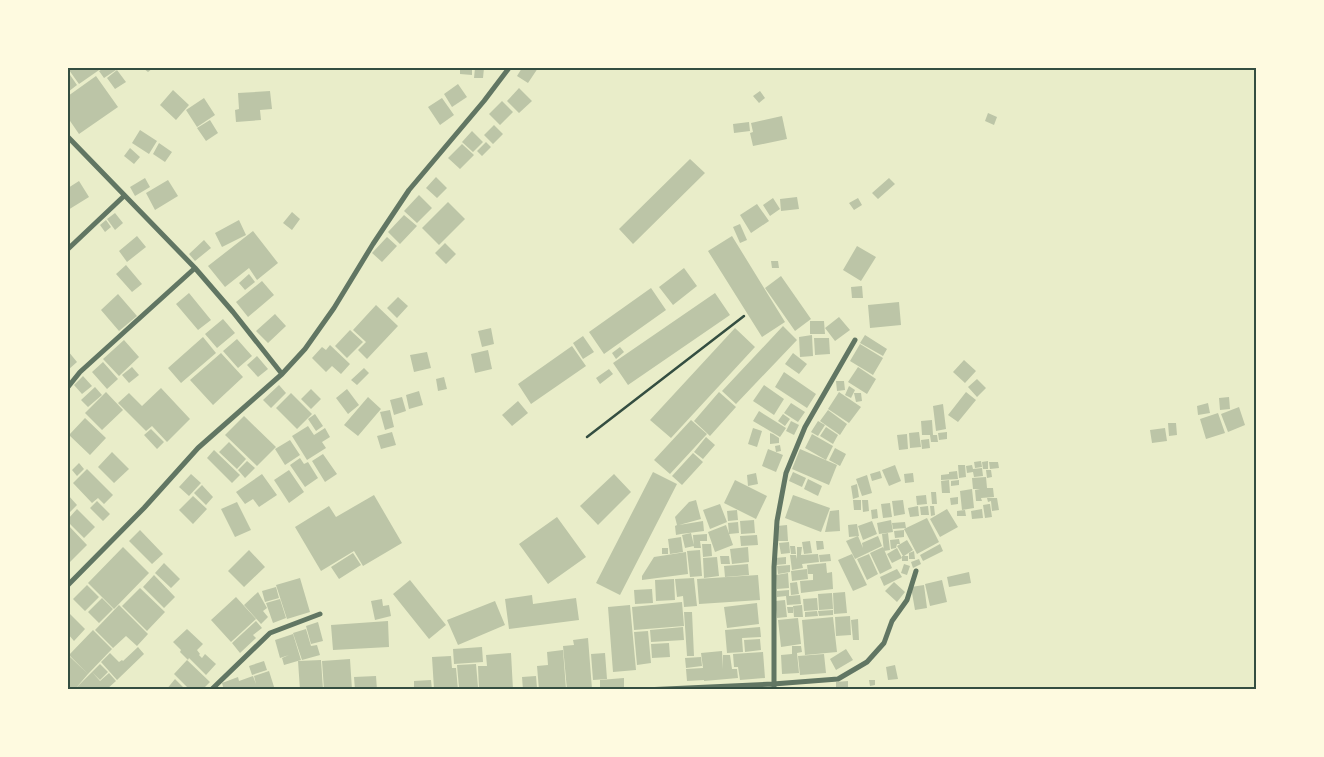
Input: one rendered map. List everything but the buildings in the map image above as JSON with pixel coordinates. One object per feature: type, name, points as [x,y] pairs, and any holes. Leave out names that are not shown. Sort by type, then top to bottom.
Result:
[{"type":"street","points":[[68,585],[144,508],[198,448],[282,374],[305,349],[334,308],[409,190],[484,101],[509,68]]},
{"type":"street","points":[[68,137],[195,268],[282,374]]},
{"type":"street","points":[[68,249],[124,196]]},
{"type":"street","points":[[68,387],[80,372],[195,268]]},
{"type":"street","points":[[774,687],[774,567],[777,520],[786,473],[805,428],[856,340]]},
{"type":"street","points":[[644,690],[774,687],[838,679],[867,662],[884,643],[892,621],[907,600],[916,571]]},
{"type":"street","points":[[211,690],[270,633],[320,614]]},
{"type":"path","points":[[587,437],[744,316]]}]
